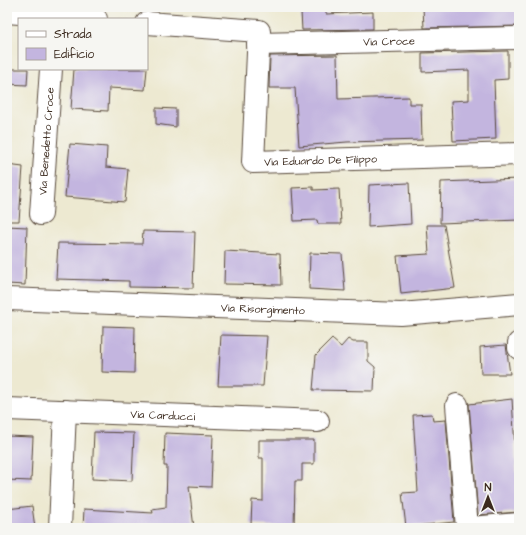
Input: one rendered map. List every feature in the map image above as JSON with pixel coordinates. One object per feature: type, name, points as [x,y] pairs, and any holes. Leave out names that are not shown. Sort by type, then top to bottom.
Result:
[{"type":"street","points":[[7,12],[55,14],[88,18]]},
{"type":"street","name":"Via Croce","points":[[148,23],[169,16],[259,37],[519,38]]},
{"type":"street","name":"Via Eduardo De Filippo","points":[[259,37],[253,162],[519,154]]},
{"type":"street","name":"Via Benedetto Croce","points":[[41,214],[51,70]]},
{"type":"street","name":"Via Risorgimento","points":[[7,300],[401,314],[519,304]]},
{"type":"street","points":[[519,343],[519,348]]},
{"type":"street","points":[[457,405],[466,528]]},
{"type":"street","name":"Via Carducci","points":[[7,408],[318,421]]},
{"type":"street","points":[[60,528],[65,411]]},
{"type":"street","points":[[470,528],[519,524]]},
{"type":"building","points":[[423,7],[519,7],[519,26],[424,28]]},
{"type":"building","points":[[326,11],[326,14],[373,12],[373,29],[302,30],[301,12]]},
{"type":"building","points":[[508,51],[508,79],[494,80],[496,139],[453,141],[451,101],[469,100],[469,70],[422,72],[422,53]]},
{"type":"building","points":[[337,55],[338,99],[409,97],[409,104],[421,104],[422,140],[347,142],[299,146],[295,88],[269,88],[270,56]]},
{"type":"building","points":[[7,69],[28,70],[27,85],[7,84]]},
{"type":"building","points":[[74,70],[147,70],[145,90],[109,88],[108,111],[71,109]]},
{"type":"building","points":[[156,108],[176,109],[176,127],[156,124]]},
{"type":"building","points":[[70,144],[107,147],[106,167],[128,169],[125,202],[65,197]]},
{"type":"building","points":[[7,165],[23,167],[19,221],[7,221]]},
{"type":"building","points":[[519,179],[519,220],[440,223],[441,182]]},
{"type":"building","points":[[409,183],[411,224],[368,227],[369,185]]},
{"type":"building","points":[[313,187],[313,190],[339,189],[341,224],[318,224],[317,220],[294,221],[292,188]]},
{"type":"building","points":[[427,225],[444,225],[455,288],[401,294],[397,256],[429,254]]},
{"type":"building","points":[[7,226],[27,227],[25,285],[7,284]]},
{"type":"building","points":[[143,231],[195,232],[193,288],[129,287],[129,281],[56,279],[58,243],[142,244]]},
{"type":"building","points":[[225,251],[280,254],[281,285],[224,284]]},
{"type":"building","points":[[310,253],[342,254],[345,291],[309,289]]},
{"type":"building","points":[[103,326],[135,327],[134,373],[102,372]]},
{"type":"building","points":[[221,335],[267,336],[263,386],[218,386]]},
{"type":"building","points":[[332,339],[341,347],[348,339],[353,342],[368,342],[368,361],[375,367],[374,391],[313,390],[316,355]]},
{"type":"building","points":[[506,345],[510,374],[481,374],[480,347]]},
{"type":"building","points":[[512,399],[519,512],[478,515],[469,404]]},
{"type":"building","points":[[432,414],[433,421],[446,420],[454,522],[406,527],[402,493],[418,492],[413,415]]},
{"type":"building","points":[[94,432],[134,433],[132,481],[92,479]]},
{"type":"building","points":[[165,433],[213,435],[211,487],[189,486],[194,528],[83,528],[84,509],[153,513],[152,509],[166,507],[167,466],[164,466]]},
{"type":"building","points":[[7,436],[33,437],[31,481],[7,480]]},
{"type":"building","points":[[259,440],[314,440],[314,464],[302,464],[302,481],[295,481],[294,527],[251,525],[252,500],[263,501],[263,458],[259,458]]},
{"type":"building","points":[[32,506],[35,528],[7,528],[7,509]]}]
